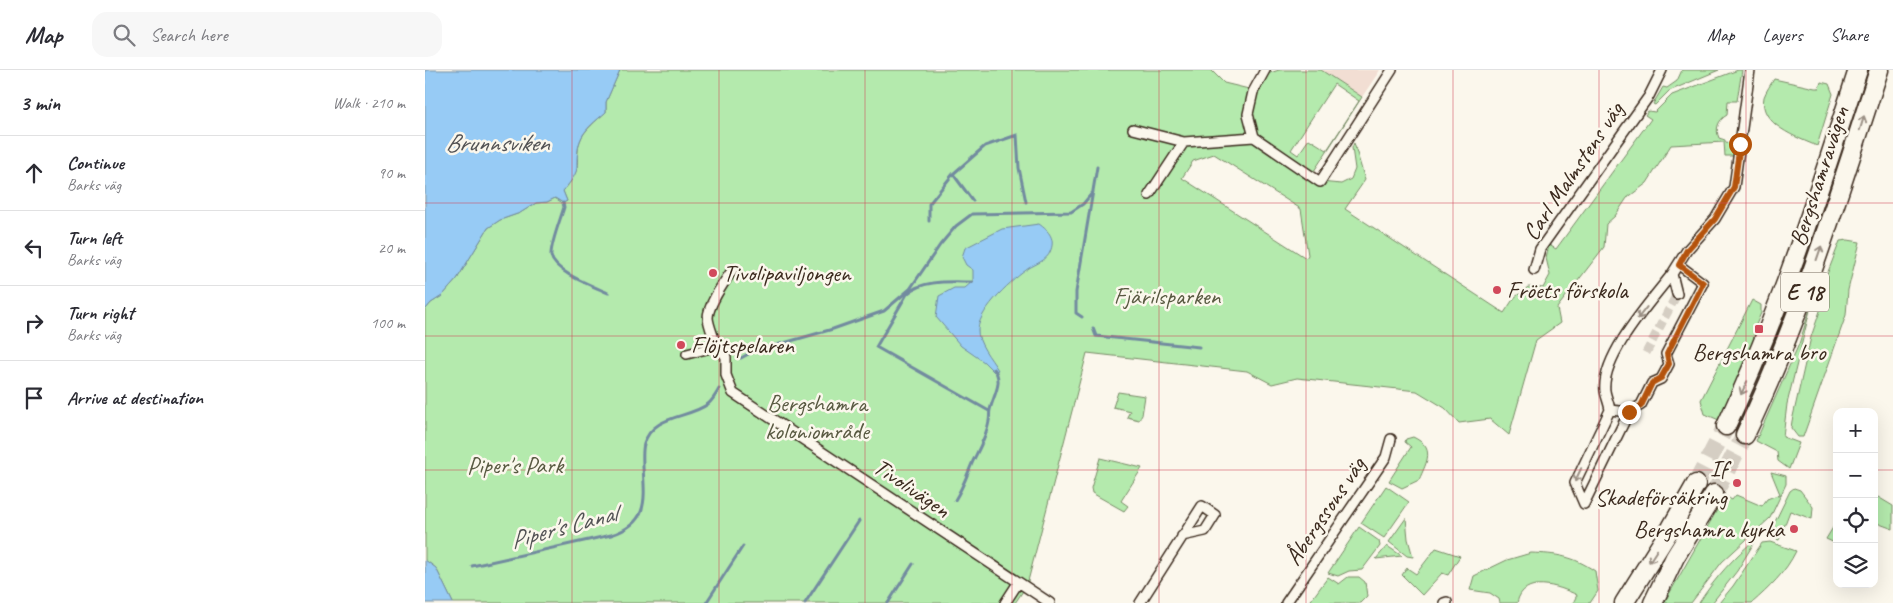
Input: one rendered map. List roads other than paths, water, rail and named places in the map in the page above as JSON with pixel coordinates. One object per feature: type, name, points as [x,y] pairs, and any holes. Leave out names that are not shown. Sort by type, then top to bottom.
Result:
[{"type":"highway","name":"Bergshamravägen","points":[[1726,426],[1747,381],[1794,263],[1858,70]]},
{"type":"highway","name":"Bergshamravägen","points":[[1745,435],[1767,390],[1813,271],[1879,70]]},
{"type":"highway","points":[[1624,603],[1696,484]]},
{"type":"highway","points":[[1646,603],[1714,494]]},
{"type":"highway","points":[[1653,603],[1675,557]]},
{"type":"street","points":[[1254,137],[1248,114],[1253,92],[1265,70]]},
{"type":"street","points":[[1133,129],[1184,142],[1254,137],[1320,182],[1392,70]]},
{"type":"street","name":"Carl Malmstens väg","points":[[1534,270],[1540,249],[1649,96],[1662,70]]},
{"type":"street","points":[[1629,412],[1584,504],[1575,483],[1610,410],[1605,389],[1613,359],[1622,338],[1679,265],[1687,250],[1715,219],[1734,187],[1751,70]]},
{"type":"street","points":[[1149,195],[1184,142]]},
{"type":"street","points":[[1610,410],[1629,412],[1641,406],[1652,383],[1661,378],[1669,364],[1667,354],[1703,283],[1679,265]]},
{"type":"street","points":[[687,354],[710,348],[716,344],[708,320],[709,310],[733,269]]},
{"type":"street","points":[[1672,274],[1677,294]]},
{"type":"street","name":"Tivolivägen","points":[[716,344],[726,357],[726,374],[733,393],[1050,603]]},
{"type":"street","name":"Åbergssons väg","points":[[1287,603],[1386,458],[1391,439]]},
{"type":"street","points":[[1140,603],[1182,536]]},
{"type":"street","points":[[1005,603],[1018,582]]},
{"type":"water","name":"Brunnsviken","points":[[425,70],[620,70],[606,102],[606,112],[588,129],[580,141],[576,171],[563,191],[567,201],[563,203],[555,198],[547,202],[536,203],[520,213],[500,220],[488,228],[457,279],[442,296],[431,303],[425,310]]},
{"type":"water","points":[[1039,224],[1052,239],[1049,255],[1022,273],[1006,287],[991,303],[980,321],[978,334],[985,350],[998,370],[994,372],[984,362],[961,346],[936,317],[939,296],[954,288],[965,288],[973,281],[973,270],[966,265],[962,257],[965,248],[1002,229]]},
{"type":"water","points":[[425,560],[436,568],[453,603],[425,603]]},
{"type":"waterway","points":[[929,221],[929,204],[953,174],[985,146],[1017,135],[1019,168],[1026,202]]},
{"type":"waterway","points":[[1082,317],[1076,313],[1076,292],[1097,167]]},
{"type":"waterway","points":[[953,174],[973,201]]},
{"type":"waterway","name":"Piper's Canal","points":[[741,358],[752,352],[833,329],[884,311],[910,289],[940,245],[956,226],[972,214],[1071,212],[1083,204],[1093,192]]},
{"type":"waterway","points":[[563,203],[564,207],[551,256],[554,262],[567,273],[608,293]]},
{"type":"waterway","points":[[972,282],[938,282],[913,289],[907,294],[876,347],[989,411]]},
{"type":"waterway","points":[[1093,328],[1096,336],[1199,347]]},
{"type":"waterway","points":[[955,500],[987,431],[990,411],[998,384],[997,374],[994,369]]},
{"type":"waterway","name":"Piper's Canal","points":[[472,566],[611,535],[632,524],[638,517],[644,500],[643,449],[649,434],[663,422],[700,409],[708,404],[719,389]]},
{"type":"waterway","points":[[805,603],[859,521]]},
{"type":"waterway","points":[[706,603],[743,546]]},
{"type":"waterway","points":[[888,603],[913,564]]},
{"type":"tunnel","points":[[1646,353],[1677,294]]},
{"type":"tunnel","points":[[1696,484],[1726,426]]},
{"type":"tunnel","points":[[1714,494],[1745,435]]},
{"type":"place","name":"Tivolipaviljongen","points":[[713,273]]},
{"type":"place","name":"Fröets förskola","points":[[1497,290]]},
{"type":"place","name":"Bergshamra bro","points":[[1759,329]]},
{"type":"place","name":"Flöjtspelaren","points":[[681,345]]},
{"type":"place","name":"If Skadeförsäkring","points":[[1737,483]]},
{"type":"place","name":"Bergshamra kyrka","points":[[1794,529]]},
{"type":"park label","name":"Fjärilsparken","points":[[1167,296]]},
{"type":"park label","name":"Bergshamra koloniområde","points":[[817,417]]},
{"type":"park label","name":"Piper's Park","points":[[515,465]]}]
